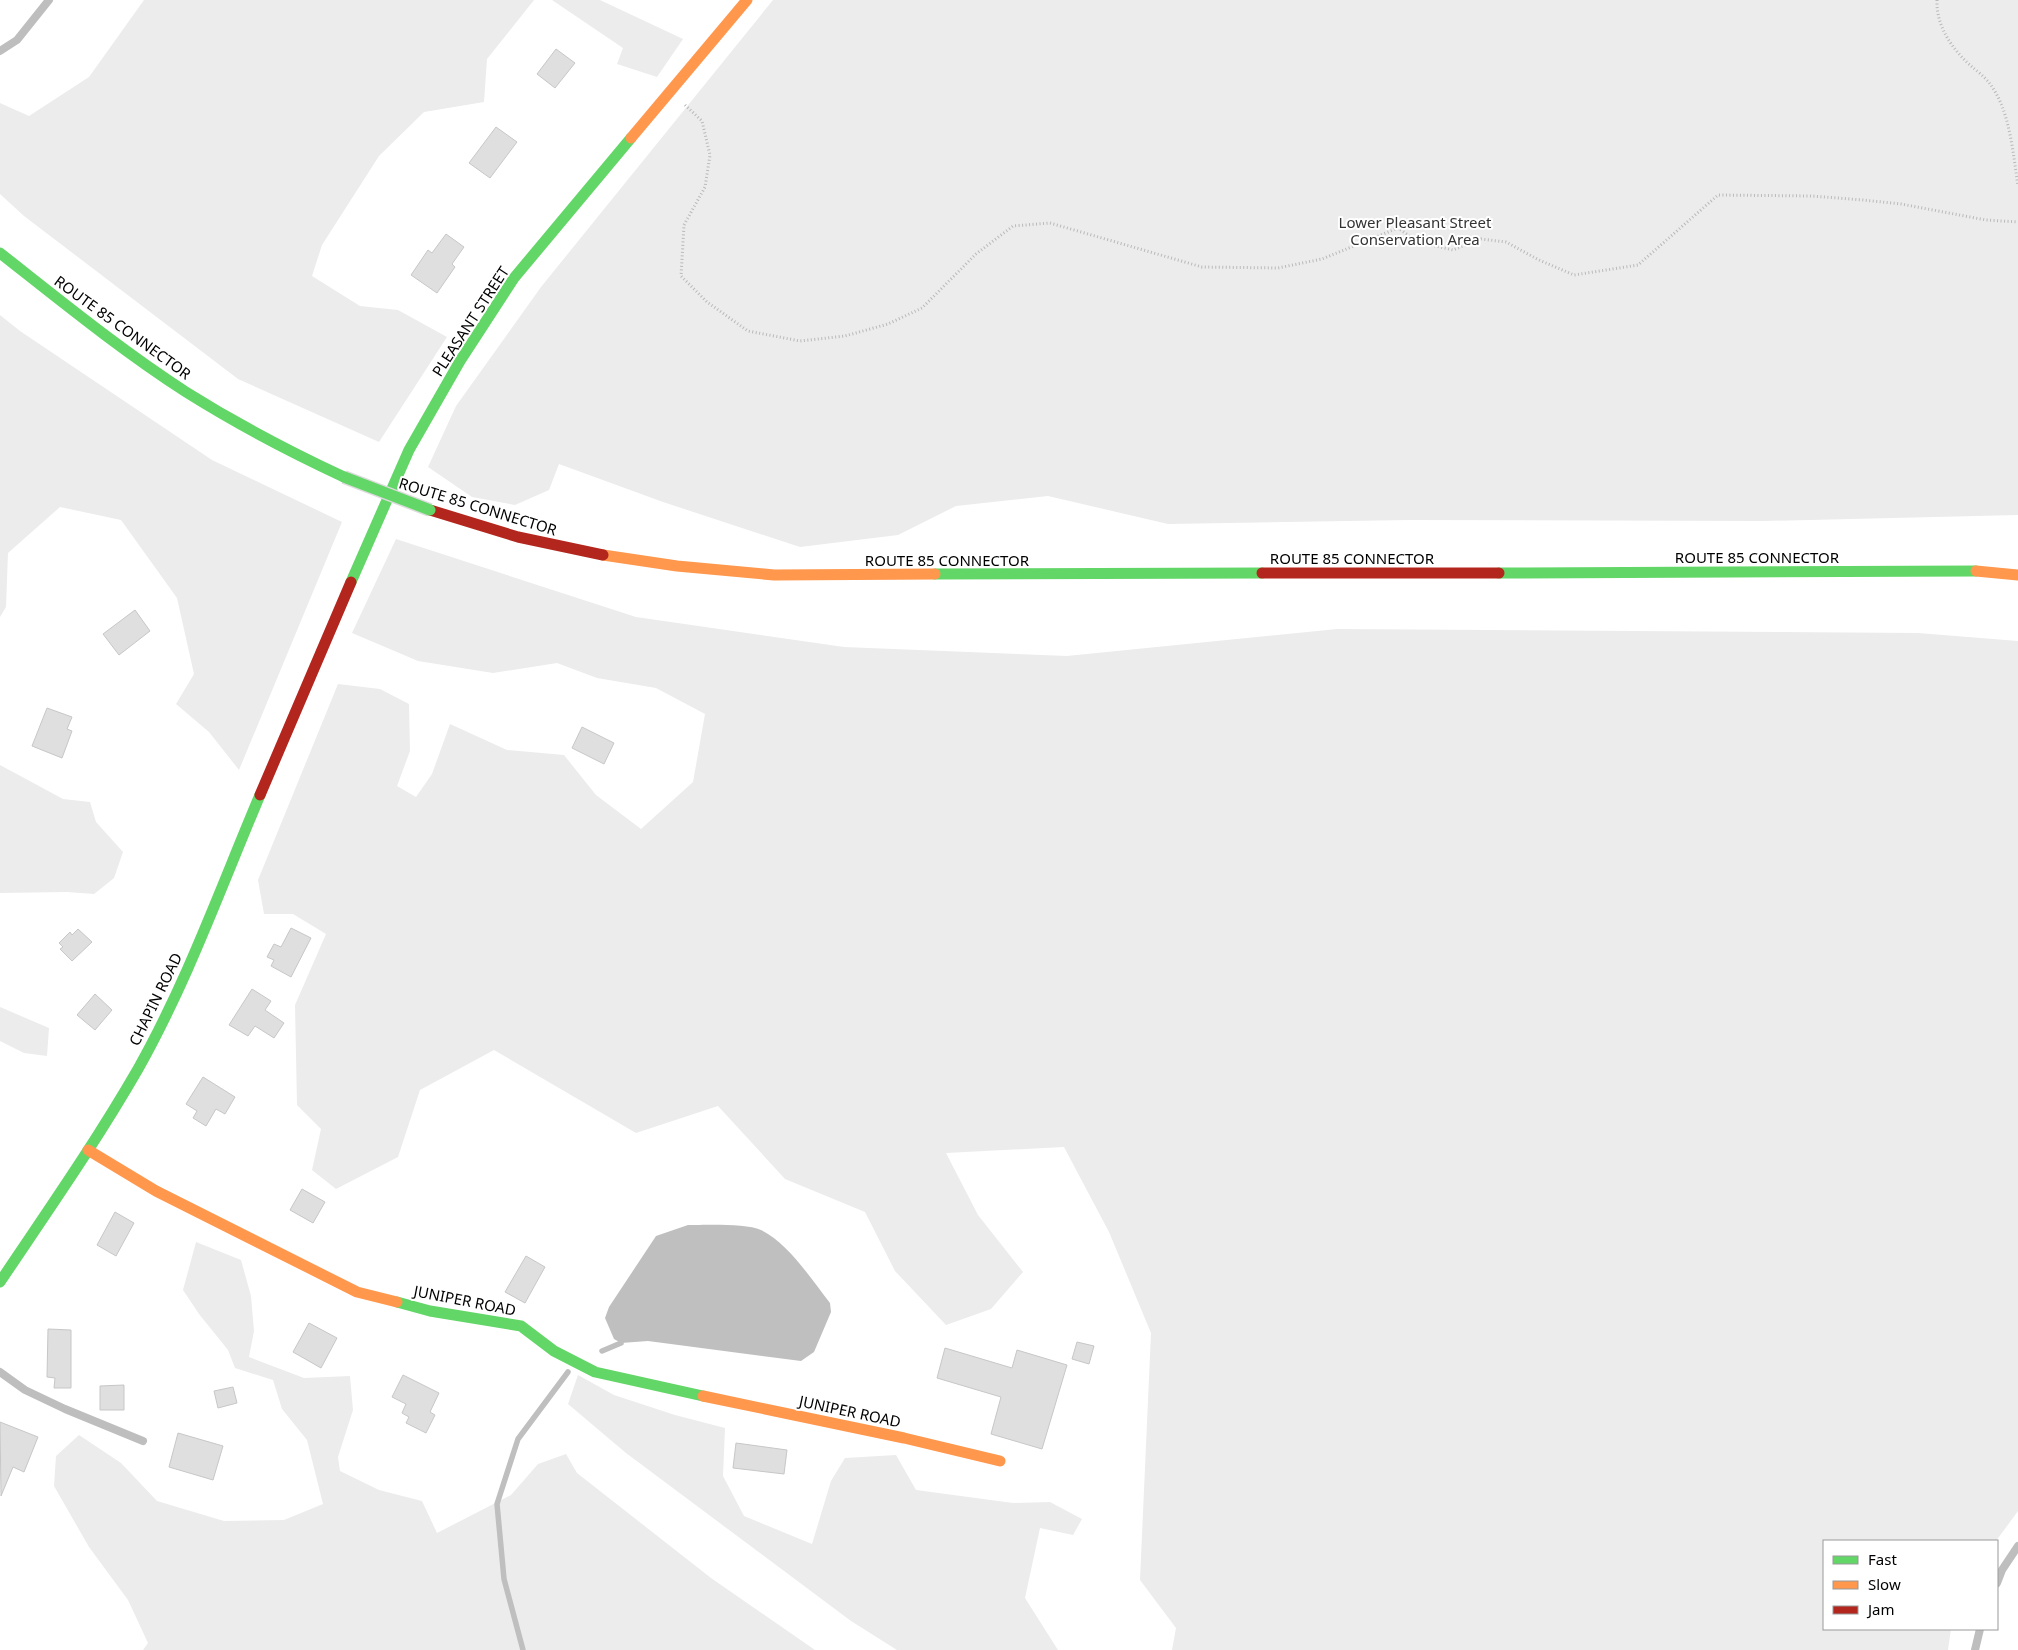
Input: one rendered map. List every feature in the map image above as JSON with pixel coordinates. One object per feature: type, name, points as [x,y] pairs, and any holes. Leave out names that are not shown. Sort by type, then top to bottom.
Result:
[{"type":"main road","name":"PLEASANT STREET","points":[[298,708],[405,457],[460,361],[514,278],[747,0]]},
{"type":"main road","name":"ROUTE 85 CONNECTOR","points":[[0,252],[77,314],[187,392],[262,437],[344,477],[430,510],[516,536],[628,560],[699,570],[774,575],[1976,571],[2018,569]]},
{"type":"main road","name":"ROUTE 85 CONNECTOR","points":[[1976,571],[2018,575]]},
{"type":"main road","name":"CHAPIN ROAD","points":[[0,1282],[88,1150],[138,1068],[178,989],[298,708]]},
{"type":"main road","name":"JUNIPER ROAD","points":[[88,1150],[156,1192],[357,1292],[430,1311],[521,1326],[554,1351],[595,1372],[629,1381],[875,1432],[1000,1461]]},
{"type":"lane","points":[[0,51],[18,40],[49,0]]},
{"type":"lane","points":[[0,1372],[25,1390],[65,1409],[143,1441]]},
{"type":"lane","points":[[1998,1580],[2018,1546]]},
{"type":"lane","points":[[1975,1650],[1980,1630]]},
{"type":"path","points":[[1937,0],[1937,13],[1947,38],[1964,60],[1990,84],[2006,118],[2018,186]]},
{"type":"path","points":[[671,92],[702,121],[710,155],[704,187],[684,225],[681,276],[707,302],[748,331],[800,342],[845,336],[879,326],[922,308],[976,254],[1013,226],[1050,223],[1202,267],[1278,268],[1322,258],[1398,228],[1418,242],[1453,250],[1481,239],[1506,242],[1539,260],[1574,275],[1638,265],[1718,196],[1812,196],[1855,199],[1901,204],[1986,220],[2018,222]]},
{"type":"green space","points":[[144,0],[534,0],[487,59],[484,102],[424,112],[379,156],[322,245],[312,276],[360,306],[398,310],[447,337],[379,442],[238,379],[24,216],[0,194],[0,103],[29,116],[89,77]]},
{"type":"green space","points":[[552,0],[600,0],[683,39],[657,77],[617,64],[623,48]]},
{"type":"green space","name":"Lower Pleasant Street Conservation Area","points":[[773,0],[2018,0],[2018,515],[1763,521],[1409,520],[1168,524],[1048,496],[956,506],[898,535],[800,547],[663,502],[559,464],[549,490],[515,505],[472,497],[428,467],[456,406],[541,287]]},
{"type":"green space","points":[[0,315],[20,331],[212,460],[342,522],[239,770],[209,732],[176,704],[194,674],[177,598],[121,520],[60,507],[8,553],[6,607],[0,617]]},
{"type":"green space","points":[[396,539],[636,617],[844,647],[1067,656],[1337,629],[1918,633],[2018,641],[2018,1511],[1997,1540],[1823,1540],[1823,1630],[1951,1630],[1948,1650],[1172,1650],[1176,1628],[1140,1580],[1151,1333],[1109,1232],[1064,1147],[946,1153],[978,1215],[1023,1272],[991,1309],[946,1325],[895,1271],[865,1212],[785,1179],[718,1106],[636,1133],[494,1050],[420,1090],[398,1157],[336,1189],[312,1170],[321,1129],[297,1105],[295,1005],[326,934],[293,914],[264,914],[258,880],[338,684],[380,689],[409,704],[410,751],[397,786],[416,797],[432,774],[450,724],[507,750],[564,755],[596,795],[641,829],[693,782],[705,714],[656,688],[597,678],[557,663],[493,673],[418,661],[352,633]]},
{"type":"green space","points":[[0,765],[63,799],[90,802],[96,822],[123,852],[114,878],[94,894],[67,892],[0,893]]},
{"type":"green space","points":[[0,1007],[49,1028],[47,1056],[24,1053],[0,1041]]},
{"type":"green space","points":[[196,1242],[241,1260],[251,1296],[254,1331],[249,1357],[304,1378],[350,1376],[353,1410],[338,1457],[340,1471],[379,1490],[422,1501],[437,1533],[511,1495],[538,1464],[566,1454],[577,1473],[711,1578],[815,1650],[143,1650],[148,1643],[128,1600],[89,1547],[54,1486],[56,1456],[79,1435],[121,1463],[157,1501],[224,1521],[284,1520],[323,1504],[307,1440],[282,1409],[273,1380],[235,1368],[228,1350],[199,1314],[183,1290]]},
{"type":"green space","points":[[578,1375],[614,1395],[675,1415],[725,1428],[723,1476],[744,1516],[812,1544],[831,1481],[845,1458],[896,1455],[916,1490],[1013,1503],[1050,1502],[1082,1519],[1073,1535],[1040,1528],[1025,1598],[1058,1650],[897,1650],[851,1621],[626,1453],[568,1404]]},
{"type":"shaded area","points":[[688,1225],[725,1225],[754,1228],[771,1236],[790,1253],[830,1303],[831,1312],[814,1352],[801,1361],[648,1341],[621,1343],[614,1339],[605,1318],[609,1307],[656,1236]]},
{"type":"building","points":[[556,49],[575,63],[555,88],[537,74]]},
{"type":"building","points":[[496,127],[517,142],[490,178],[469,163]]},
{"type":"building","points":[[446,234],[464,247],[452,264],[455,267],[437,293],[411,275],[428,250],[432,253]]},
{"type":"building","points":[[135,610],[150,631],[119,655],[103,634]]},
{"type":"building","points":[[47,708],[72,717],[67,729],[72,731],[62,758],[32,746]]},
{"type":"building","points":[[582,727],[614,743],[604,764],[572,748]]},
{"type":"building","points":[[291,928],[311,938],[291,977],[271,966],[274,960],[267,957],[274,944],[281,947]]},
{"type":"building","points":[[78,929],[92,942],[72,961],[60,949],[63,947],[59,943],[70,932],[72,935]]},
{"type":"building","points":[[252,989],[271,1001],[265,1010],[284,1023],[274,1038],[255,1026],[248,1036],[229,1025]]},
{"type":"building","points":[[95,994],[112,1010],[95,1030],[77,1015]]},
{"type":"building","points":[[203,1077],[235,1097],[225,1114],[216,1109],[206,1126],[193,1118],[197,1111],[186,1104]]},
{"type":"building","points":[[302,1189],[325,1202],[313,1223],[290,1210]]},
{"type":"building","points":[[115,1212],[134,1223],[116,1256],[97,1245]]},
{"type":"building","points":[[526,1256],[545,1267],[525,1303],[505,1292]]},
{"type":"building","points":[[309,1323],[337,1338],[321,1368],[293,1352]]},
{"type":"building","points":[[48,1329],[71,1330],[71,1388],[54,1388],[55,1378],[47,1377]]},
{"type":"building","points":[[1077,1342],[1094,1346],[1089,1364],[1072,1359]]},
{"type":"building","points":[[945,1348],[1012,1368],[1017,1350],[1067,1365],[1042,1449],[991,1434],[1001,1397],[937,1378]]},
{"type":"building","points":[[403,1375],[439,1393],[430,1412],[435,1415],[426,1433],[406,1423],[409,1417],[402,1413],[406,1404],[392,1397]]},
{"type":"building","points":[[124,1385],[124,1410],[100,1410],[100,1386]]},
{"type":"building","points":[[233,1387],[237,1403],[218,1408],[214,1391]]},
{"type":"building","points":[[0,1422],[38,1437],[24,1472],[13,1467],[1,1496]]},
{"type":"building","points":[[178,1433],[223,1446],[213,1480],[169,1467]]},
{"type":"building","points":[[736,1443],[787,1450],[784,1474],[733,1468]]},
{"type":"waterway","points":[[602,1351],[621,1343]]},
{"type":"waterway","points":[[523,1650],[504,1579],[497,1504],[518,1439],[568,1372]]},
{"type":"traffic: fast","points":[[351,582],[409,450],[460,361],[514,278],[631,138]]},
{"type":"traffic: fast","points":[[0,253],[115,342],[186,392],[264,437],[344,477]]},
{"type":"traffic: fast","points":[[344,477],[430,510]]},
{"type":"traffic: fast","points":[[1499,573],[1976,571]]},
{"type":"traffic: fast","points":[[935,574],[1262,573]]},
{"type":"traffic: fast","points":[[0,1282],[71,1177],[138,1069],[156,1036],[203,934],[260,795]]},
{"type":"traffic: fast","points":[[397,1302],[430,1311],[521,1326],[554,1351],[595,1372],[703,1396]]},
{"type":"traffic: slow","points":[[631,138],[747,0]]},
{"type":"traffic: slow","points":[[603,555],[677,566],[774,575],[935,574]]},
{"type":"traffic: slow","points":[[1976,571],[2018,575]]},
{"type":"traffic: slow","points":[[88,1150],[156,1191],[357,1292],[397,1302]]},
{"type":"traffic: slow","points":[[703,1396],[904,1438],[1000,1461]]},
{"type":"traffic: jam","points":[[430,510],[518,537],[603,555]]},
{"type":"traffic: jam","points":[[1262,573],[1499,573]]},
{"type":"traffic: jam","points":[[260,795],[351,582]]}]
